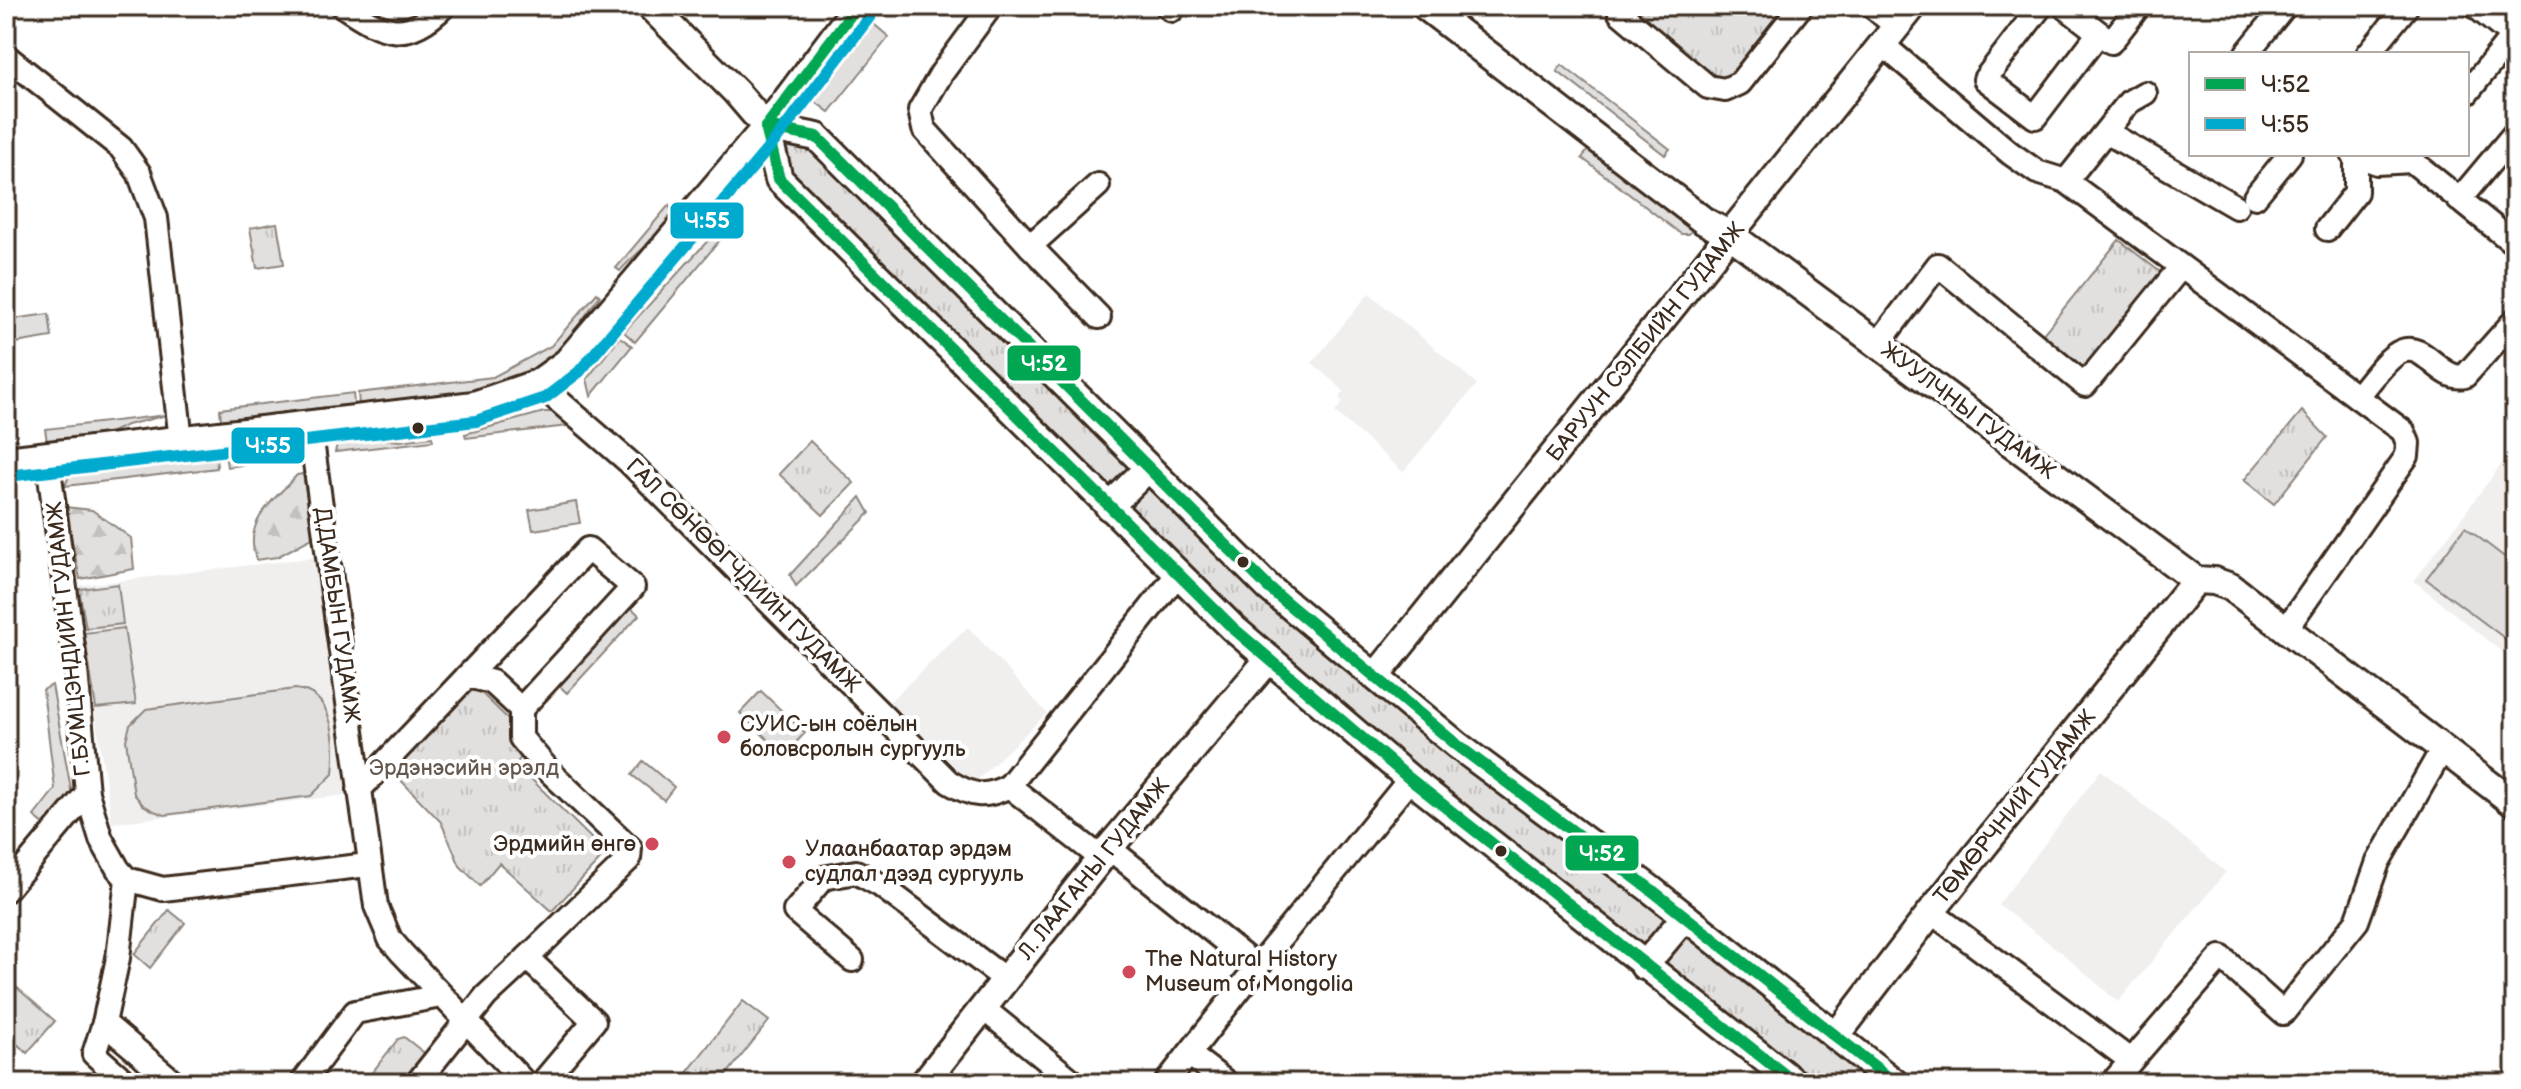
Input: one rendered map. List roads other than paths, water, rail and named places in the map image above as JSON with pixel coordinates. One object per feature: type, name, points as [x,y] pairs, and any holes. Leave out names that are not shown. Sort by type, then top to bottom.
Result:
[{"type":"main road","points":[[650,6],[736,92],[766,127],[779,179],[1177,575],[1269,659],[1410,779],[1795,1083]]},
{"type":"main road","name":"ЖУУЛЧНЫ ГУДАМЖ","points":[[1425,6],[1704,221],[1732,236],[2196,580],[2214,581],[2231,587],[2515,804]]},
{"type":"main road","points":[[6,460],[474,405],[538,383],[567,362],[766,127],[851,8]]},
{"type":"main road","name":"БАРУУН СЭЛБИЙН ГУДАМЖ","points":[[1376,676],[1732,236],[1897,25]]},
{"type":"main road","points":[[766,127],[817,137],[1269,588],[1457,745],[1685,917],[1895,1083]]},
{"type":"main road","points":[[1109,507],[1147,469]]},
{"type":"main road","name":"ТӨМӨРЧНИЙ ГУДАМЖ","points":[[1836,1036],[2196,580]]},
{"type":"main road","name":"Л. ЛААГАНЫ ГУДАМЖ","points":[[924,1083],[1105,853],[1269,659]]},
{"type":"main road","points":[[1644,966],[1685,917]]},
{"type":"street","points":[[343,6],[389,31],[408,31],[436,14]]},
{"type":"street","points":[[991,6],[941,74],[920,110],[924,129],[1099,317]]},
{"type":"street","points":[[1626,6],[1620,13],[1716,90],[1733,88],[1740,83],[1801,6]]},
{"type":"street","points":[[1872,6],[1897,25],[2016,158],[2037,172],[2066,181],[2403,431],[2408,443],[2407,456],[2286,629]]},
{"type":"street","points":[[2041,6],[1985,79],[2035,117],[2099,33]]},
{"type":"street","points":[[2064,6],[2111,42],[2139,6]]},
{"type":"street","points":[[2248,52],[2285,6]]},
{"type":"street","points":[[2370,52],[2407,6]]},
{"type":"street","points":[[2469,91],[2514,35],[2475,6]]},
{"type":"street","points":[[6,56],[121,148],[139,173],[156,218],[181,441]]},
{"type":"street","points":[[2066,181],[2108,133],[2129,102],[2145,93]]},
{"type":"street","points":[[2108,133],[2246,202],[2288,156]]},
{"type":"street","points":[[2459,200],[2515,133]]},
{"type":"street","points":[[2327,229],[2356,192],[2355,156]]},
{"type":"street","points":[[2358,156],[2377,163],[2415,158],[2459,200],[2515,244]]},
{"type":"street","points":[[1030,246],[1098,185]]},
{"type":"street","points":[[1878,344],[1938,265],[2085,385],[2180,268]]},
{"type":"street","points":[[2357,397],[2398,353],[2408,349],[2419,353],[2450,376],[2465,376],[2515,320]]},
{"type":"street","name":"ГАЛ СӨНӨӨГЧДИЙН ГУДАМЖ","points":[[538,383],[630,463],[949,782],[972,796],[990,795],[1009,786]]},
{"type":"street","name":"Д.ДАМБЫН ГУДАМЖ","points":[[310,426],[376,906],[390,939],[525,1083]]},
{"type":"street","name":"Г.БУМЦЭНДИЙН ГУДАМЖ","points":[[6,890],[87,793],[74,655],[47,454]]},
{"type":"street","points":[[359,790],[588,549],[633,587],[521,709],[521,738],[550,772],[630,848],[629,859],[486,996],[417,1083]]},
{"type":"street","points":[[1177,575],[1009,786],[1105,853],[1257,967]]},
{"type":"street","points":[[467,676],[492,682],[521,709]]},
{"type":"street","points":[[2112,1083],[2221,957],[2283,1013],[2357,921],[2378,862],[2443,748]]},
{"type":"street","points":[[1166,1083],[1410,779]]},
{"type":"street","points":[[87,793],[101,839],[127,879],[118,958],[94,1054],[127,1083]]},
{"type":"street","points":[[127,879],[163,889],[368,865]]},
{"type":"street","points":[[852,960],[795,911],[823,878],[856,872],[880,885],[1005,979]]},
{"type":"street","points":[[1931,912],[2130,1060]]},
{"type":"street","points":[[527,958],[594,1021],[542,1083]]},
{"type":"street","points":[[302,1083],[355,1012],[441,996]]},
{"type":"street","points":[[984,1009],[1075,1083]]},
{"type":"street","points":[[104,1023],[175,1083]]},
{"type":"street","points":[[1189,1054],[1227,1083]]},
{"type":"place","name":"СУИС-ын соёлын боловсролын сургууль","points":[[724,737]]},
{"type":"place","name":"Эрдмийн өнгө","points":[[652,844]]},
{"type":"place","name":"Улаанбаатар эрдэм судлал дээд сургууль","points":[[789,862]]},
{"type":"place","name":"The Natural History Museum of Mongolia","points":[[1129,972]]},
{"type":"park label","name":"Эрдэнэсийн эрэлд","points":[[464,768]]}]
